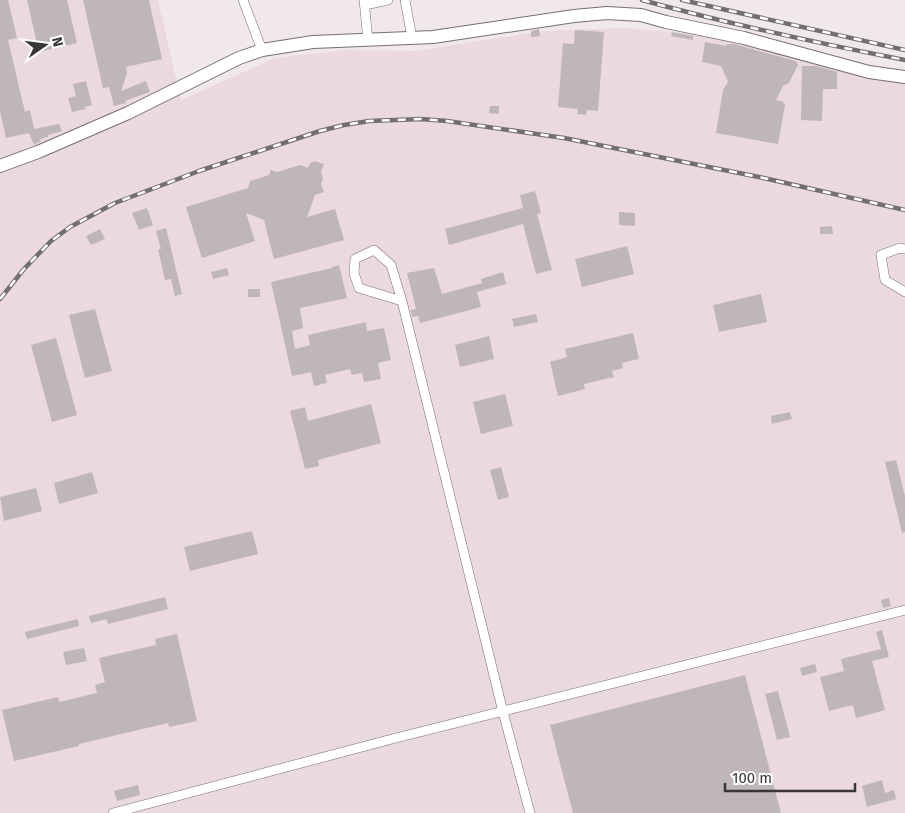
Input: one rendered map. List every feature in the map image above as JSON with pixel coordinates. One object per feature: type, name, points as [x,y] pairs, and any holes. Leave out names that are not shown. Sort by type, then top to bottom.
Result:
[{"type":"street","points":[[243,0],[262,50]]},
{"type":"street","points":[[368,40],[365,2],[388,0]]},
{"type":"street","points":[[405,0],[412,38]]},
{"type":"street","points":[[0,166],[38,152],[119,117],[239,58],[262,50],[313,42],[433,37],[574,16],[607,13],[641,15],[744,38],[869,72],[905,77]]},
{"type":"street","points":[[905,249],[900,248],[881,255],[885,280],[905,292]]},
{"type":"street","points":[[402,301],[359,288],[354,273],[355,259],[374,250],[391,264],[402,301],[503,712],[530,813]]},
{"type":"street","points":[[112,813],[905,610]]},
{"type":"shaded area","points":[[0,0],[158,0],[181,100],[275,58],[345,50],[416,51],[542,31],[625,28],[744,38],[905,73],[905,813],[0,813]]},
{"type":"building","points":[[0,0],[8,0],[17,38],[8,40],[25,112],[30,110],[34,129],[59,124],[62,131],[40,139],[41,141],[34,145],[29,133],[6,138],[0,111]]},
{"type":"building","points":[[27,0],[67,0],[77,43],[39,52]]},
{"type":"building","points":[[83,0],[149,0],[162,59],[126,67],[127,74],[121,91],[146,81],[150,92],[125,101],[126,103],[114,106],[109,87],[103,88]]},
{"type":"building","points":[[539,29],[540,36],[531,37],[531,31]]},
{"type":"building","points":[[575,30],[604,32],[598,111],[587,110],[586,115],[577,114],[578,109],[558,107],[563,43],[574,44]]},
{"type":"building","points":[[672,32],[693,36],[693,40],[671,36]]},
{"type":"building","points":[[705,42],[726,46],[726,44],[734,44],[796,61],[798,65],[789,83],[783,86],[776,100],[783,102],[785,105],[778,144],[716,133],[723,90],[728,82],[721,66],[702,62]]},
{"type":"building","points":[[802,66],[817,66],[837,72],[837,89],[823,89],[822,121],[801,120]]},
{"type":"building","points":[[86,81],[92,105],[72,112],[68,98],[76,96],[73,84]]},
{"type":"building","points":[[490,106],[499,106],[499,114],[489,113]]},
{"type":"building","points":[[315,161],[324,164],[321,172],[323,179],[321,184],[324,192],[315,195],[307,217],[335,209],[344,240],[274,259],[264,220],[246,213],[255,241],[202,258],[186,207],[248,188],[250,181],[269,175],[271,170],[277,172],[300,165],[308,168],[310,163]]},
{"type":"building","points":[[535,191],[541,213],[537,214],[552,270],[536,274],[523,224],[449,245],[445,229],[523,208],[520,195]]},
{"type":"building","points":[[147,208],[153,225],[139,230],[132,213]]},
{"type":"building","points":[[619,212],[635,213],[635,226],[619,225]]},
{"type":"building","points":[[832,226],[833,234],[820,234],[820,227]]},
{"type":"building","points":[[166,228],[182,294],[175,296],[171,279],[165,280],[158,249],[161,249],[156,231]]},
{"type":"building","points":[[100,229],[105,239],[91,245],[86,236]]},
{"type":"building","points":[[627,246],[634,274],[582,287],[575,259]]},
{"type":"building","points":[[339,265],[347,298],[300,308],[303,328],[292,331],[295,349],[310,345],[308,335],[366,322],[367,331],[384,328],[391,360],[378,363],[381,379],[364,382],[362,373],[352,375],[350,369],[325,375],[327,383],[314,386],[311,372],[292,376],[271,282]]},
{"type":"building","points":[[227,268],[229,275],[213,279],[211,272]]},
{"type":"building","points":[[434,268],[442,294],[482,283],[481,279],[503,272],[506,284],[477,292],[481,307],[420,323],[418,316],[412,317],[411,310],[416,309],[407,273]]},
{"type":"building","points":[[248,289],[260,289],[260,297],[248,297]]},
{"type":"building","points":[[761,294],[767,322],[719,332],[713,305]]},
{"type":"building","points":[[95,309],[112,371],[85,378],[69,315]]},
{"type":"building","points":[[536,314],[538,322],[514,327],[512,319]]},
{"type":"building","points":[[633,333],[639,359],[622,363],[623,368],[612,371],[614,377],[584,384],[585,389],[558,396],[550,362],[567,357],[565,349]]},
{"type":"building","points":[[489,336],[494,359],[460,367],[455,345]]},
{"type":"building","points":[[56,338],[77,415],[52,422],[31,345]]},
{"type":"building","points":[[505,394],[513,426],[481,434],[473,402]]},
{"type":"building","points":[[371,404],[381,443],[318,460],[319,466],[305,469],[290,411],[305,407],[308,421]]},
{"type":"building","points":[[790,412],[792,419],[772,424],[771,416]]},
{"type":"building","points":[[896,460],[905,496],[905,532],[902,533],[885,462]]},
{"type":"building","points":[[501,467],[509,497],[498,500],[490,470]]},
{"type":"building","points":[[92,472],[98,493],[59,504],[54,483]]},
{"type":"building","points":[[36,488],[42,511],[4,521],[0,497]]},
{"type":"building","points":[[252,531],[258,554],[190,571],[184,547]]},
{"type":"building","points":[[165,597],[168,609],[108,624],[106,619],[91,623],[89,616]]},
{"type":"building","points":[[889,598],[891,606],[883,608],[881,600]]},
{"type":"building","points":[[78,619],[79,626],[27,639],[25,632]]},
{"type":"building","points":[[882,630],[889,657],[872,661],[885,710],[856,718],[853,705],[829,711],[820,677],[844,671],[841,659],[881,649],[876,632]]},
{"type":"building","points":[[177,634],[197,721],[169,727],[168,723],[14,761],[2,710],[58,697],[59,702],[97,693],[95,685],[105,682],[99,658],[156,645],[155,639]]},
{"type":"building","points":[[84,648],[87,661],[66,665],[63,652]]},
{"type":"building","points":[[815,664],[817,672],[802,676],[800,668]]},
{"type":"building","points":[[745,675],[781,813],[573,813],[550,725]]},
{"type":"building","points":[[778,691],[790,737],[777,740],[765,694]]},
{"type":"building","points":[[882,780],[885,793],[894,790],[896,799],[867,807],[862,786]]},
{"type":"building","points":[[138,785],[140,795],[117,801],[114,791]]},
{"type":"railway","points":[[642,0],[773,33],[905,60]]},
{"type":"railway","points":[[682,0],[905,50]]},
{"type":"railway","points":[[0,299],[24,269],[51,241],[70,227],[115,203],[199,171],[320,131],[369,121],[421,119],[447,121],[564,138],[759,177],[905,210]]}]
